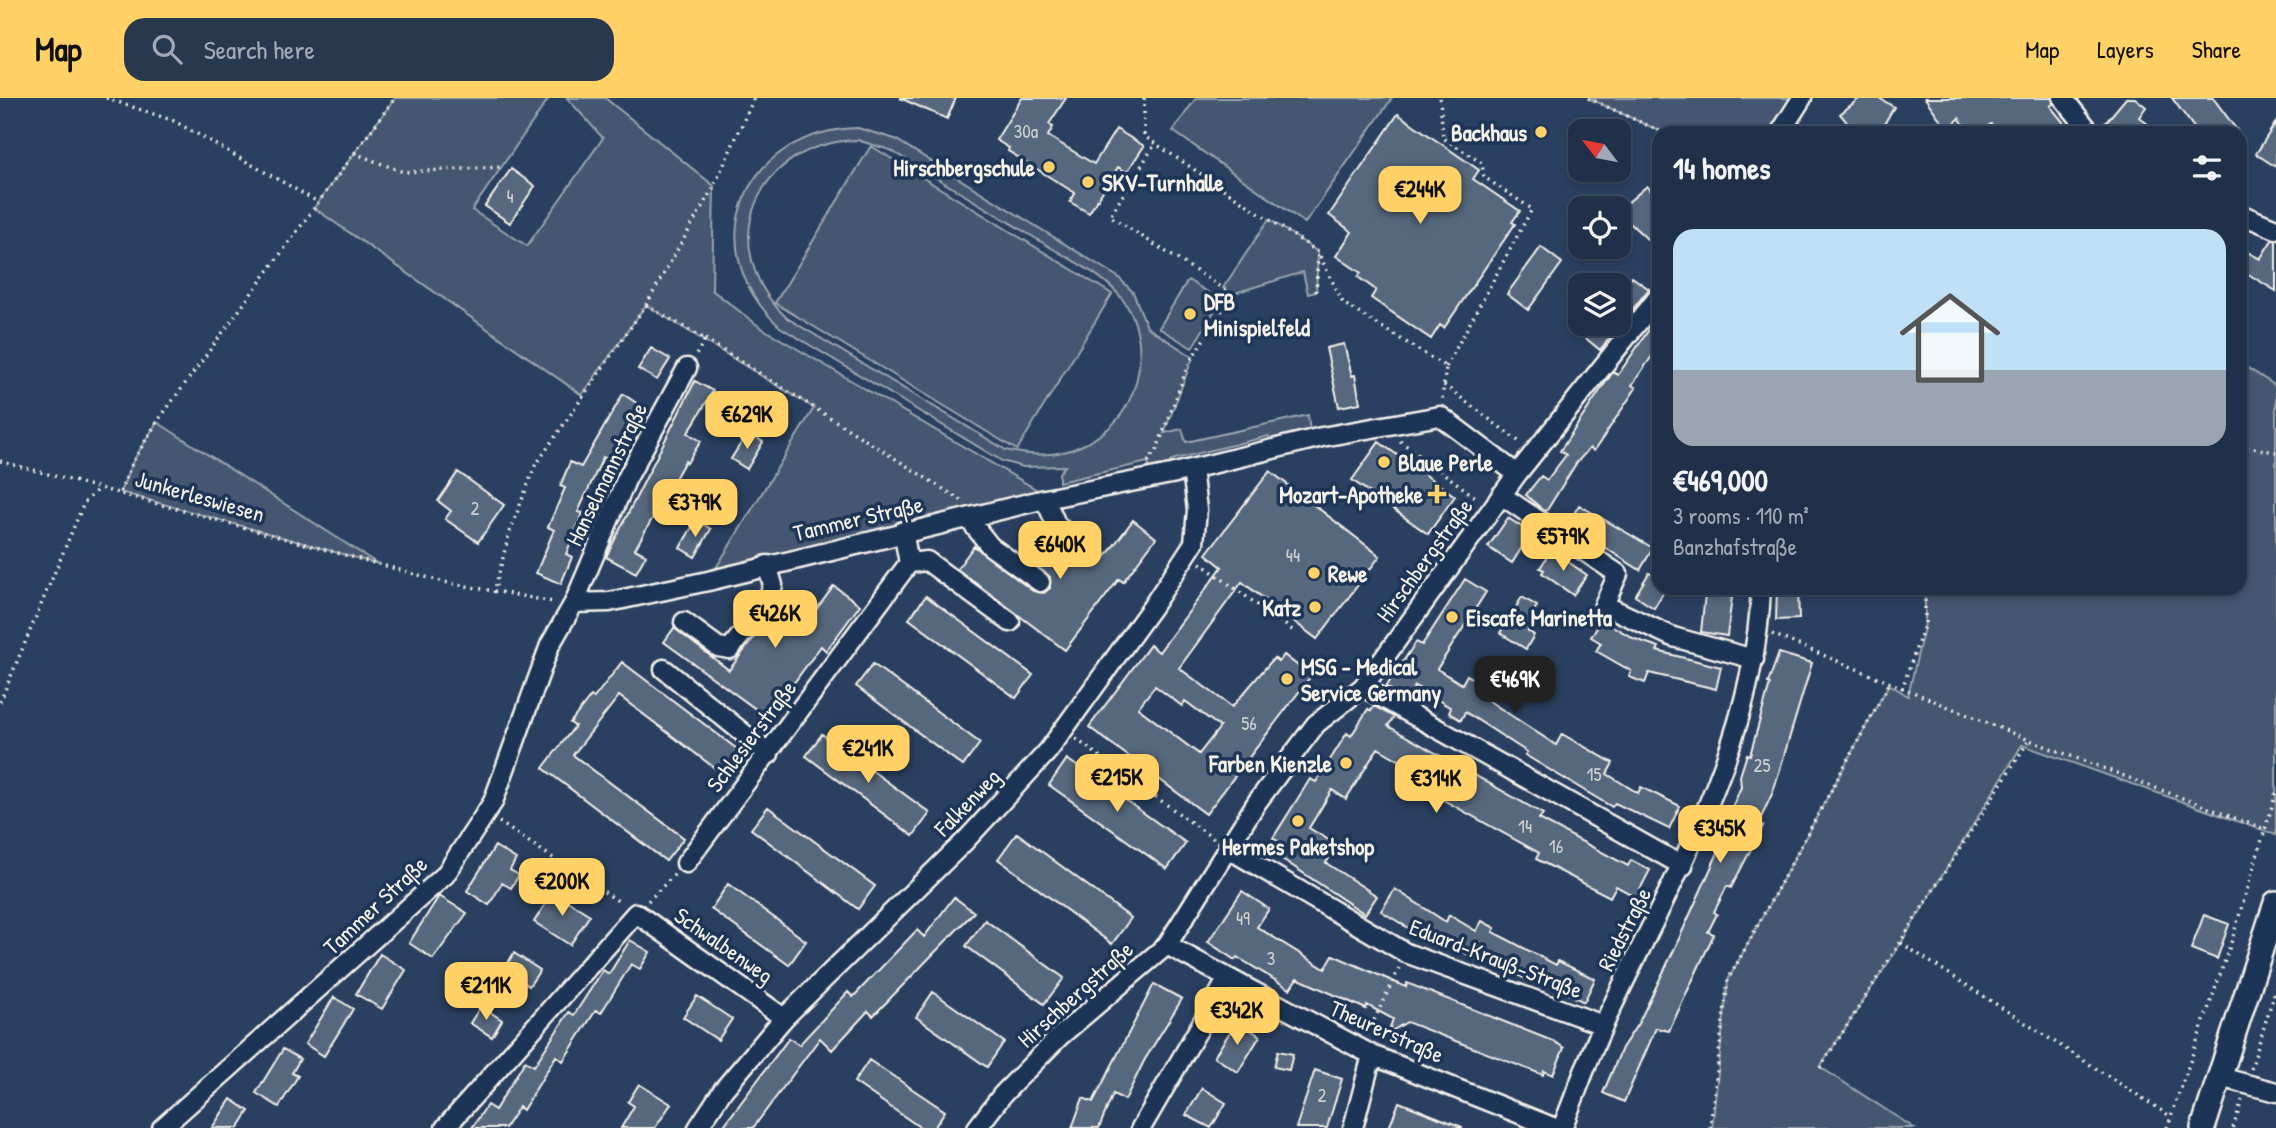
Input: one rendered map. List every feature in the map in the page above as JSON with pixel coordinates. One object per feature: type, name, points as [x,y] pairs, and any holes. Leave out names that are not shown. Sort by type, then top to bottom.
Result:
[{"type":"main road","points":[[2203,1128],[2276,903]]},
{"type":"street","points":[[1784,126],[1802,98]]},
{"type":"street","points":[[2063,98],[2085,126]]},
{"type":"street","points":[[2247,216],[2274,225]]},
{"type":"street","name":"Hirschbergstraße","points":[[977,1128],[1003,1094],[1060,1037],[1167,945],[1227,848],[1316,724],[1363,687],[1517,474],[1652,305]]},
{"type":"street","name":"Hanselmannstraße","points":[[573,603],[626,481],[687,368]]},
{"type":"street","points":[[1440,416],[1517,474]]},
{"type":"street","name":"Tammer Straße","points":[[170,1126],[444,875],[493,802],[550,645],[573,603],[608,602],[970,513],[1440,416]]},
{"type":"street","name":"Falkenweg","points":[[698,1128],[723,1090],[784,1017],[965,841],[1064,730],[1194,543],[1196,529],[1192,468]]},
{"type":"street","points":[[1045,499],[1057,526],[1080,542]]},
{"type":"street","points":[[1496,502],[1618,574],[1604,605],[1673,637],[1755,659]]},
{"type":"street","points":[[970,513],[990,546],[1040,582]]},
{"type":"street","points":[[903,531],[909,563],[927,561],[1010,622]]},
{"type":"street","name":"Schlesierstraße","points":[[686,863],[909,563]]},
{"type":"street","points":[[684,622],[718,647],[730,649],[767,602],[773,585],[767,565]]},
{"type":"street","name":"Riedstraße","points":[[1562,1128],[1603,1026],[1683,866],[1727,757],[1743,710],[1755,659],[1760,630],[1761,595]]},
{"type":"street","points":[[664,669],[769,754]]},
{"type":"street","points":[[1363,687],[1683,866]]},
{"type":"street","name":"Eduard-Krauß-Straße","points":[[1227,848],[1406,953],[1603,1026]]},
{"type":"street","points":[[445,1128],[636,913]]},
{"type":"street","name":"Schwalbenweg","points":[[636,913],[784,1017]]},
{"type":"street","name":"Theurerstraße","points":[[1167,945],[1227,980],[1366,1052],[1555,1128]]},
{"type":"street","points":[[1141,1128],[1227,980]]},
{"type":"street","points":[[1353,1128],[1366,1052]]},
{"type":"street","points":[[2220,1077],[2276,1091]]},
{"type":"path","points":[[106,98],[174,121],[318,202]]},
{"type":"path","name":"Junkerleswiesen","points":[[395,98],[157,422],[133,461],[120,492],[444,583],[494,593],[573,603]]},
{"type":"path","points":[[494,593],[509,534],[535,466],[646,305],[715,186],[754,98]]},
{"type":"path","points":[[1144,98],[1144,136],[1318,252],[1343,303],[1446,367]]},
{"type":"path","points":[[1440,98],[1443,138],[1482,163],[1484,177],[1532,209],[1446,367],[1440,416]]},
{"type":"path","points":[[1588,98],[1652,127]]},
{"type":"path","points":[[1152,477],[1148,462],[1157,449],[1189,363],[1232,294],[1110,216],[1156,144]]},
{"type":"path","points":[[354,153],[403,172],[504,167]]},
{"type":"path","points":[[1316,292],[1318,252]]},
{"type":"path","points":[[646,305],[705,340],[970,513]]},
{"type":"path","points":[[687,368],[705,340]]},
{"type":"path","points":[[1444,385],[1534,453]]},
{"type":"path","points":[[1381,427],[1496,502]]},
{"type":"path","points":[[2247,447],[2276,452]]},
{"type":"path","points":[[0,461],[120,492]]},
{"type":"path","points":[[0,702],[84,503],[98,488]]},
{"type":"path","points":[[1186,554],[1294,632]]},
{"type":"path","points":[[1902,689],[1926,623],[1925,595]]},
{"type":"path","points":[[1760,630],[2029,740],[2264,829]]},
{"type":"path","points":[[1710,1128],[1728,980],[1889,684]]},
{"type":"path","points":[[1064,730],[1227,848]]},
{"type":"path","points":[[1820,1068],[2029,740]]},
{"type":"path","points":[[2167,1128],[2231,943],[2276,793]]},
{"type":"path","points":[[485,814],[636,913],[686,863]]},
{"type":"path","points":[[1901,943],[2171,1117]]},
{"type":"path","points":[[1366,1052],[1406,953]]},
{"type":"path","points":[[2233,1128],[2276,988]]},
{"type":"shaded area","points":[[395,98],[549,98],[472,210],[527,246],[603,138],[567,98],[605,98],[714,186],[712,290],[760,327],[1051,498],[708,581],[814,408],[646,305],[582,395],[314,208]]},
{"type":"shaded area","points":[[1196,98],[1392,98],[1305,223],[1173,131]]},
{"type":"shaded area","points":[[1588,98],[1802,98],[1784,126],[1652,127]]},
{"type":"shaded area","points":[[858,128],[895,139],[1118,277],[1133,292],[1147,327],[1193,357],[1164,433],[1182,429],[1186,442],[1308,415],[1311,441],[1272,450],[1269,436],[1171,460],[1171,474],[1151,477],[1148,462],[1059,482],[1059,473],[1065,466],[1023,467],[1002,461],[780,327],[754,296],[740,263],[737,230],[744,199],[760,171],[785,149],[818,134]],"holes":[[[857,140],[890,150],[1087,269],[1116,291],[1132,315],[1137,331],[1139,366],[1130,400],[1110,427],[1086,443],[1061,452],[1035,454],[1006,450],[787,318],[764,290],[752,261],[749,231],[756,203],[770,179],[792,159],[822,146]]]},
{"type":"shaded area","points":[[871,146],[1112,294],[1017,450],[775,303]]},
{"type":"shaded area","points":[[1269,219],[1318,252],[1316,292],[1308,294],[1303,272],[1232,294],[1223,288]]},
{"type":"shaded area","name":"DFB Minispielfeld","points":[[1188,280],[1221,300],[1192,348],[1159,328]]},
{"type":"shaded area","points":[[2247,367],[2276,386],[2276,835],[2022,745],[1901,943],[1820,1067],[1914,1128],[1712,1128],[1728,980],[1889,684],[1908,696],[1925,623],[1925,595],[2247,595]]},
{"type":"shaded area","points":[[157,422],[378,564],[120,492],[133,461]]},
{"type":"building","points":[[900,98],[956,98],[947,119]]},
{"type":"building","points":[[1022,98],[1066,98],[1049,124],[1053,127],[1048,136],[1094,164],[1116,129],[1144,146],[1127,172],[1118,167],[1089,213],[1070,202],[1075,193],[1008,151],[1009,148],[996,140]]},
{"type":"building","points":[[1860,98],[1879,98],[1894,107],[1883,126],[1850,126],[1840,114]]},
{"type":"building","points":[[1925,98],[2052,98],[2053,104],[2050,106],[2066,126],[1965,126],[1959,118],[1953,126],[1945,126]]},
{"type":"building","points":[[2126,98],[2135,98],[2146,107],[2139,117],[2150,126],[2103,126]]},
{"type":"building","points":[[2172,98],[2213,98],[2234,126],[2193,126]]},
{"type":"building","points":[[1398,114],[1479,170],[1473,179],[1520,211],[1512,222],[1515,224],[1444,328],[1440,325],[1431,339],[1371,298],[1376,290],[1358,277],[1361,273],[1336,256],[1352,232],[1329,215]]},
{"type":"building","points":[[2276,122],[2276,167],[2256,154]]},
{"type":"building","points":[[511,169],[535,186],[510,223],[485,206]]},
{"type":"building","points":[[1647,186],[1652,192],[1652,244],[1631,224],[1631,200]]},
{"type":"building","points":[[2272,240],[2276,240],[2276,291],[2247,273],[2247,252],[2260,259]]},
{"type":"building","points":[[1541,247],[1562,263],[1528,310],[1507,294]]},
{"type":"building","points":[[1631,278],[1649,289],[1631,311]]},
{"type":"building","points":[[1652,325],[1652,356],[1632,385],[1636,388],[1594,451],[1590,448],[1577,462],[1547,510],[1543,510],[1526,495],[1541,476],[1547,480],[1566,455],[1560,451],[1599,392],[1613,372],[1618,375]]},
{"type":"building","points":[[1583,336],[1611,336],[1600,350]]},
{"type":"building","points":[[1344,344],[1352,376],[1355,375],[1360,403],[1339,407],[1326,348]]},
{"type":"building","points":[[651,348],[670,359],[657,380],[638,369]]},
{"type":"building","points":[[695,381],[713,391],[688,433],[701,441],[687,463],[685,461],[635,549],[646,555],[636,573],[606,557]]},
{"type":"building","points":[[623,394],[641,406],[619,440],[622,442],[611,461],[603,457],[578,512],[583,513],[566,554],[572,557],[561,584],[536,573],[554,530],[548,527],[565,488],[560,486],[570,462],[581,467]]},
{"type":"building","points":[[748,432],[763,442],[747,469],[731,459]]},
{"type":"building","points":[[1379,442],[1455,496],[1428,534],[1352,480]]},
{"type":"building","points":[[1270,471],[1380,556],[1317,639],[1242,582],[1179,668],[1232,707],[1274,658],[1279,662],[1284,655],[1311,676],[1206,814],[1089,727],[1150,645],[1159,652],[1222,567],[1206,554]],"holes":[[[1155,686],[1182,706],[1185,701],[1220,727],[1199,754],[1138,708]]]},
{"type":"building","points":[[458,472],[504,505],[478,542],[445,519],[451,511],[438,501]]},
{"type":"building","points":[[1579,505],[1652,550],[1640,570],[1568,524]]},
{"type":"building","points":[[1508,518],[1531,533],[1512,563],[1488,547]]},
{"type":"building","points":[[696,520],[711,529],[695,557],[680,548]]},
{"type":"building","points":[[1133,520],[1156,538],[1123,582],[1119,579],[1065,650],[957,569],[974,546],[1033,591],[1044,593],[1050,588],[1050,577],[1022,555],[1042,528],[1092,564],[1095,560],[1100,564]]},
{"type":"building","points":[[1551,550],[1587,575],[1573,595],[1542,573],[1544,570],[1540,568]]},
{"type":"building","points":[[1649,573],[1652,574],[1652,595],[1662,595],[1654,608],[1635,596]]},
{"type":"building","points":[[1465,579],[1486,592],[1437,669],[1462,684],[1467,675],[1482,684],[1477,693],[1556,745],[1562,734],[1613,763],[1607,774],[1638,793],[1641,787],[1680,806],[1669,829],[1615,803],[1612,807],[1525,755],[1527,752],[1465,712],[1461,720],[1449,713],[1451,708],[1415,686],[1408,699],[1386,687],[1416,642],[1422,645]]},
{"type":"building","points":[[834,586],[860,605],[826,651],[821,646],[768,718],[664,642],[674,628],[729,670],[786,596],[812,615]]},
{"type":"building","points":[[1705,595],[1732,597],[1727,636],[1701,632]]},
{"type":"building","points":[[1777,595],[1798,595],[1799,619],[1776,620]]},
{"type":"building","points":[[926,596],[1033,675],[1016,698],[909,619]]},
{"type":"building","points":[[1522,597],[1537,606],[1530,617],[1535,620],[1528,631],[1534,635],[1526,649],[1500,633]]},
{"type":"building","points":[[1602,620],[1635,639],[1659,647],[1657,651],[1721,667],[1716,689],[1649,673],[1645,683],[1629,677],[1631,671],[1596,651],[1601,643],[1591,637]]},
{"type":"building","points":[[1779,653],[1812,663],[1773,792],[1758,824],[1763,826],[1731,888],[1727,886],[1714,912],[1717,914],[1708,932],[1714,934],[1669,1031],[1656,1028],[1624,1102],[1603,1093],[1622,1048],[1639,1022],[1673,952],[1725,837],[1720,835],[1741,787],[1740,776],[1747,754],[1750,755],[1770,684],[1768,683]]},
{"type":"building","points":[[622,662],[745,755],[728,778],[619,696],[573,755],[684,838],[666,861],[543,768],[575,726],[570,723]]},
{"type":"building","points":[[873,664],[980,743],[963,766],[856,686]]},
{"type":"building","points":[[1374,706],[1394,717],[1388,726],[1543,814],[1539,819],[1628,866],[1631,860],[1650,870],[1636,897],[1616,886],[1610,897],[1536,859],[1539,853],[1409,781],[1416,770],[1378,748],[1346,799],[1332,790],[1309,828],[1337,845],[1326,863],[1377,896],[1365,914],[1276,855],[1283,844],[1273,838],[1310,779],[1316,782],[1347,733],[1351,736],[1368,709],[1371,711]]},
{"type":"building","points":[[822,734],[930,813],[913,836],[806,756]]},
{"type":"building","points":[[1067,759],[1186,843],[1167,869],[1049,785]]},
{"type":"building","points":[[768,807],[875,886],[858,909],[751,829]]},
{"type":"building","points":[[1017,833],[1131,918],[1112,944],[998,859]]},
{"type":"building","points":[[495,846],[516,859],[510,870],[519,875],[511,888],[502,883],[489,905],[467,891]]},
{"type":"building","points":[[728,884],[806,941],[789,965],[711,909]]},
{"type":"building","points":[[1395,889],[1446,922],[1449,915],[1476,931],[1482,921],[1495,928],[1493,932],[1556,965],[1558,961],[1595,979],[1584,1002],[1536,978],[1533,983],[1480,955],[1477,960],[1425,930],[1421,936],[1381,911]]},
{"type":"building","points":[[1242,891],[1269,909],[1257,927],[1325,969],[1333,955],[1406,987],[1407,983],[1555,1042],[1564,1048],[1553,1075],[1544,1071],[1543,1075],[1407,1022],[1388,1033],[1393,1019],[1367,1005],[1366,1009],[1297,978],[1290,989],[1237,957],[1235,960],[1208,942]]},
{"type":"building","points":[[553,892],[590,915],[570,945],[534,922]]},
{"type":"building","points":[[439,896],[467,913],[433,959],[409,943]]},
{"type":"building","points":[[954,897],[974,912],[873,1016],[868,1011],[832,1050],[820,1038],[753,1128],[722,1128],[789,1038],[799,1045],[848,992],[853,997],[917,930],[924,937]]},
{"type":"building","points":[[2204,915],[2229,924],[2217,959],[2191,949]]},
{"type":"building","points":[[985,920],[1064,978],[1044,1004],[966,946]]},
{"type":"building","points":[[630,940],[650,952],[640,969],[631,964],[601,1013],[596,1010],[563,1061],[556,1056],[523,1110],[519,1107],[505,1128],[472,1128],[487,1105],[495,1110],[525,1061],[534,1066],[569,1012],[574,1015],[603,970],[609,974]]},
{"type":"building","points":[[514,953],[540,970],[529,986],[504,969]]},
{"type":"building","points":[[380,954],[406,970],[382,1009],[356,994]]},
{"type":"building","points":[[1154,984],[1182,999],[1144,1061],[1125,1100],[1113,1094],[1099,1128],[1072,1128],[1083,1098],[1093,1102]]},
{"type":"building","points":[[933,992],[1004,1042],[987,1067],[916,1017]]},
{"type":"building","points":[[697,996],[732,1019],[718,1040],[683,1017]]},
{"type":"building","points":[[334,997],[353,1009],[324,1056],[305,1044]]},
{"type":"building","points":[[481,1006],[502,1020],[492,1037],[470,1023]]},
{"type":"building","points":[[1237,1021],[1260,1036],[1238,1072],[1214,1057]]},
{"type":"building","points":[[283,1049],[300,1059],[292,1073],[298,1076],[279,1107],[256,1093]]},
{"type":"building","points":[[1278,1051],[1293,1054],[1289,1070],[1274,1067]]},
{"type":"building","points":[[869,1060],[945,1111],[934,1128],[921,1128],[854,1082]]},
{"type":"building","points":[[1315,1070],[1342,1079],[1327,1128],[1296,1128]]},
{"type":"building","points":[[639,1084],[671,1104],[655,1128],[621,1128],[634,1106],[628,1102]]},
{"type":"building","points":[[1202,1088],[1226,1103],[1211,1128],[1186,1115]]},
{"type":"building","points":[[231,1099],[249,1111],[238,1128],[212,1128]]},
{"type":"building","points":[[1399,1102],[1462,1127],[1462,1128],[1389,1128]]},
{"type":"place","name":"Backhaus","points":[[1541,132]]},
{"type":"place","name":"Hirschbergschule","points":[[1049,167]]},
{"type":"place","name":"SKV-Turnhalle","points":[[1088,182]]},
{"type":"place","name":"DFB Minispielfeld","points":[[1190,314]]},
{"type":"place","name":"Blaue Perle","points":[[1384,462]]},
{"type":"place","name":"Mozart-Apotheke","points":[[1437,494]]},
{"type":"place","name":"Rewe","points":[[1314,573]]},
{"type":"place","name":"Katz","points":[[1315,607]]},
{"type":"place","name":"Eiscafe Marinetta","points":[[1452,617]]},
{"type":"place","name":"MSG - Medical Service Germany","points":[[1287,679]]},
{"type":"place","name":"Farben Kienzle","points":[[1346,763]]},
{"type":"place","name":"Hermes Paketshop","points":[[1298,821]]}]
